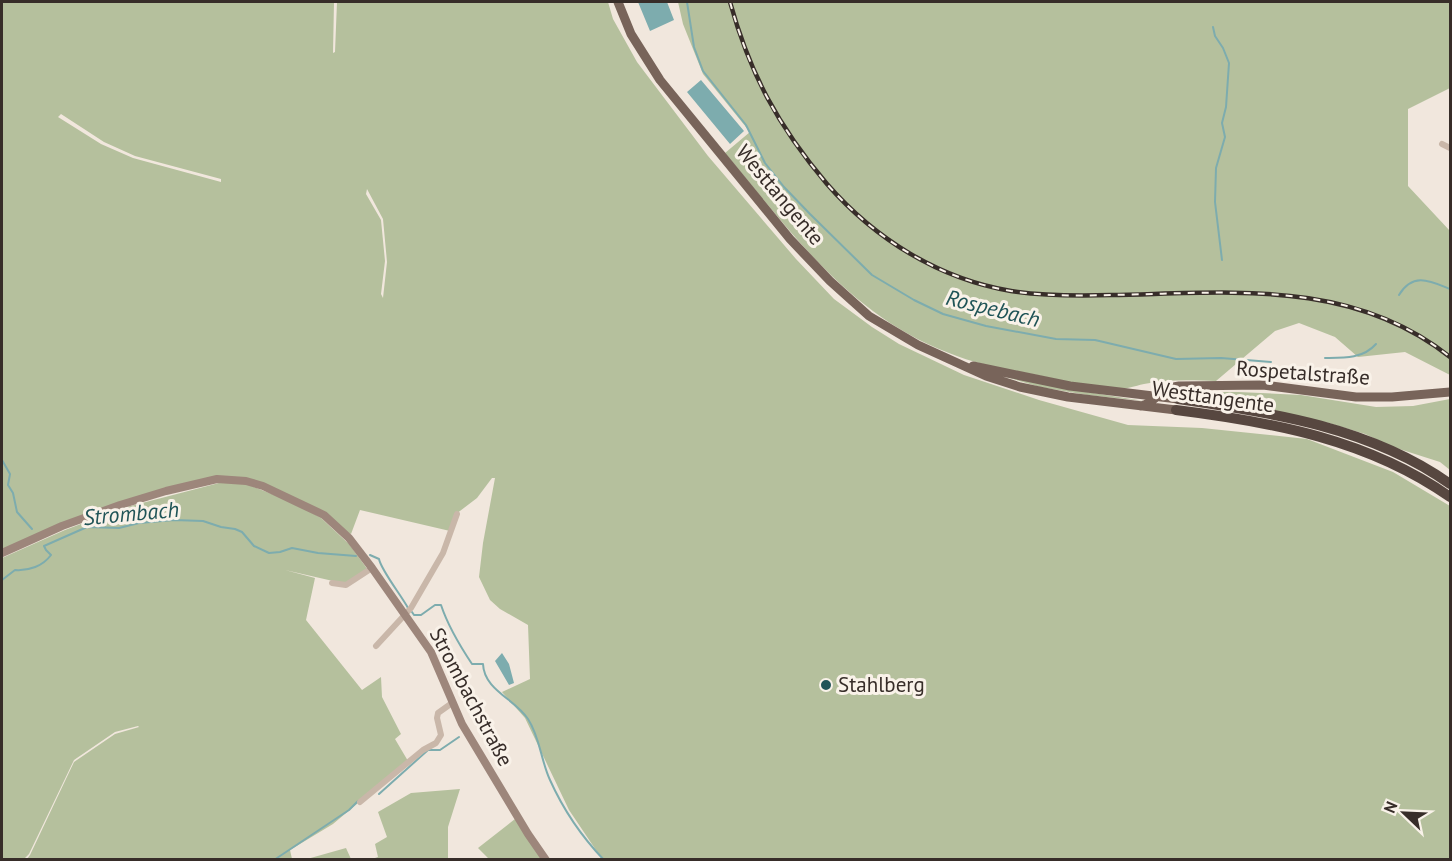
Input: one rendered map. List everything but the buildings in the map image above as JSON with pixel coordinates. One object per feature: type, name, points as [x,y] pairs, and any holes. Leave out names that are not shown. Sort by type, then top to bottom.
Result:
[{"type":"highway","name":"Westtangente","points":[[1177,405],[1284,417],[1333,429],[1394,451],[1431,470],[1450,484]]},
{"type":"highway","name":"Westtangente","points":[[1177,405],[1280,426],[1337,441],[1403,467],[1450,497]]},
{"type":"main road","name":"Westtangente","points":[[618,2],[632,34],[660,80],[790,239],[822,273],[869,316],[918,345],[986,376],[1020,387],[1138,406],[1177,405]]},
{"type":"main road","name":"Westtangente","points":[[961,364],[1070,386],[1156,397],[1177,405]]},
{"type":"main road","name":"Rospetalstraße","points":[[1138,406],[1147,404],[1167,388],[1179,386],[1263,385],[1356,397],[1392,397],[1450,392]]},
{"type":"main road","name":"Strombachstraße","points":[[2,553],[62,526],[120,506],[193,484],[217,480],[246,481],[263,486],[324,515],[348,538],[372,568],[431,652],[452,703],[478,752],[546,860]]},
{"type":"street","points":[[1442,144],[1450,148]]},
{"type":"street","points":[[376,646],[411,608],[443,553],[457,514]]},
{"type":"street","points":[[332,583],[346,585],[372,568]]},
{"type":"street","points":[[360,802],[423,750],[436,743],[441,735],[438,713],[452,703]]},
{"type":"green space","points":[[2,2],[334,2],[333,53],[335,52],[337,2],[608,2],[613,19],[637,62],[708,156],[796,259],[834,299],[899,344],[964,375],[1039,400],[1128,425],[1202,428],[1307,439],[1393,472],[1450,506],[1450,859],[602,859],[569,810],[525,718],[502,692],[530,679],[528,625],[500,609],[490,600],[479,577],[495,478],[492,478],[477,498],[456,514],[450,531],[360,510],[351,534],[245,477],[190,482],[2,550]],"holes":[[[61,114],[104,142],[135,156],[221,179],[221,182],[133,158],[101,144],[58,117]],[[367,189],[383,219],[387,262],[383,298],[381,294],[385,261],[381,220],[366,194]]]},
{"type":"green space","points":[[678,2],[1450,2],[1450,88],[1408,109],[1408,186],[1450,231],[1450,375],[1405,352],[1358,357],[1335,337],[1299,323],[1275,331],[1216,381],[1162,381],[1121,389],[1085,385],[980,363],[959,357],[913,337],[881,317],[824,268],[725,153],[750,132],[703,74],[683,24]]},
{"type":"green space","points":[[982,370],[1087,392],[1144,401],[1040,387]]},
{"type":"green space","points":[[1181,392],[1301,395],[1376,407],[1413,406],[1450,399],[1450,470],[1440,462],[1329,423],[1179,396]]},
{"type":"green space","points":[[219,483],[244,483],[287,500],[320,517],[349,544],[368,570],[346,584],[285,570],[315,578],[306,620],[362,690],[381,677],[382,697],[401,734],[395,739],[408,761],[333,824],[290,850],[292,859],[27,859],[74,762],[115,734],[138,726],[115,732],[74,760],[29,854],[24,859],[2,859],[2,558],[65,530],[123,508]]},
{"type":"green space","points":[[460,789],[448,827],[448,859],[372,859],[378,857],[375,844],[387,837],[378,812],[411,793]]},
{"type":"green space","points":[[515,819],[542,859],[489,859],[478,848]]},
{"type":"green space","points":[[346,848],[351,859],[307,859]]},
{"type":"water","points":[[638,2],[667,2],[674,20],[650,31]]},
{"type":"water","points":[[701,80],[744,131],[730,144],[687,92]]},
{"type":"water","points":[[502,653],[509,664],[514,683],[509,685],[495,661]]},
{"type":"waterway","name":"Rospebach","points":[[687,2],[694,47],[703,71],[746,125],[765,163],[784,187],[872,275],[943,314],[986,326],[1056,339],[1095,340],[1176,359],[1221,358],[1271,362]]},
{"type":"waterway","points":[[1213,27],[1215,36],[1229,63],[1226,107],[1222,123],[1225,137],[1216,168],[1215,202],[1222,260]]},
{"type":"waterway","name":"Rospebach","points":[[1399,295],[1410,283],[1422,280],[1450,289]]},
{"type":"waterway","name":"Rospebach","points":[[1325,358],[1346,358],[1359,355],[1376,344]]},
{"type":"waterway","points":[[2,460],[10,474],[8,485],[13,493],[17,512],[32,529]]},
{"type":"waterway","name":"Strombach","points":[[2,580],[15,570],[25,570],[40,565],[51,555],[44,546],[87,527],[119,528],[139,523],[174,520],[203,521],[235,529],[242,532],[254,546],[269,553],[292,548],[356,556]]},
{"type":"waterway","name":"Strombach","points":[[370,555],[379,559],[408,608]]},
{"type":"waterway","name":"Strombach","points":[[412,612],[414,615],[421,615],[435,605],[441,605],[447,621],[472,664],[483,664],[485,673],[494,688],[528,719],[555,791],[581,832],[604,860]]},
{"type":"waterway","points":[[379,794],[428,750],[440,750],[459,737]]},
{"type":"waterway","points":[[274,860],[349,810],[358,801]]},
{"type":"railway","points":[[730,2],[757,76],[780,120],[810,162],[827,184],[866,222],[910,254],[934,266],[984,285],[1036,294],[1086,296],[1244,293],[1330,302],[1372,314],[1412,332],[1450,357]]},
{"type":"place","name":"Stahlberg","points":[[826,685]]}]
